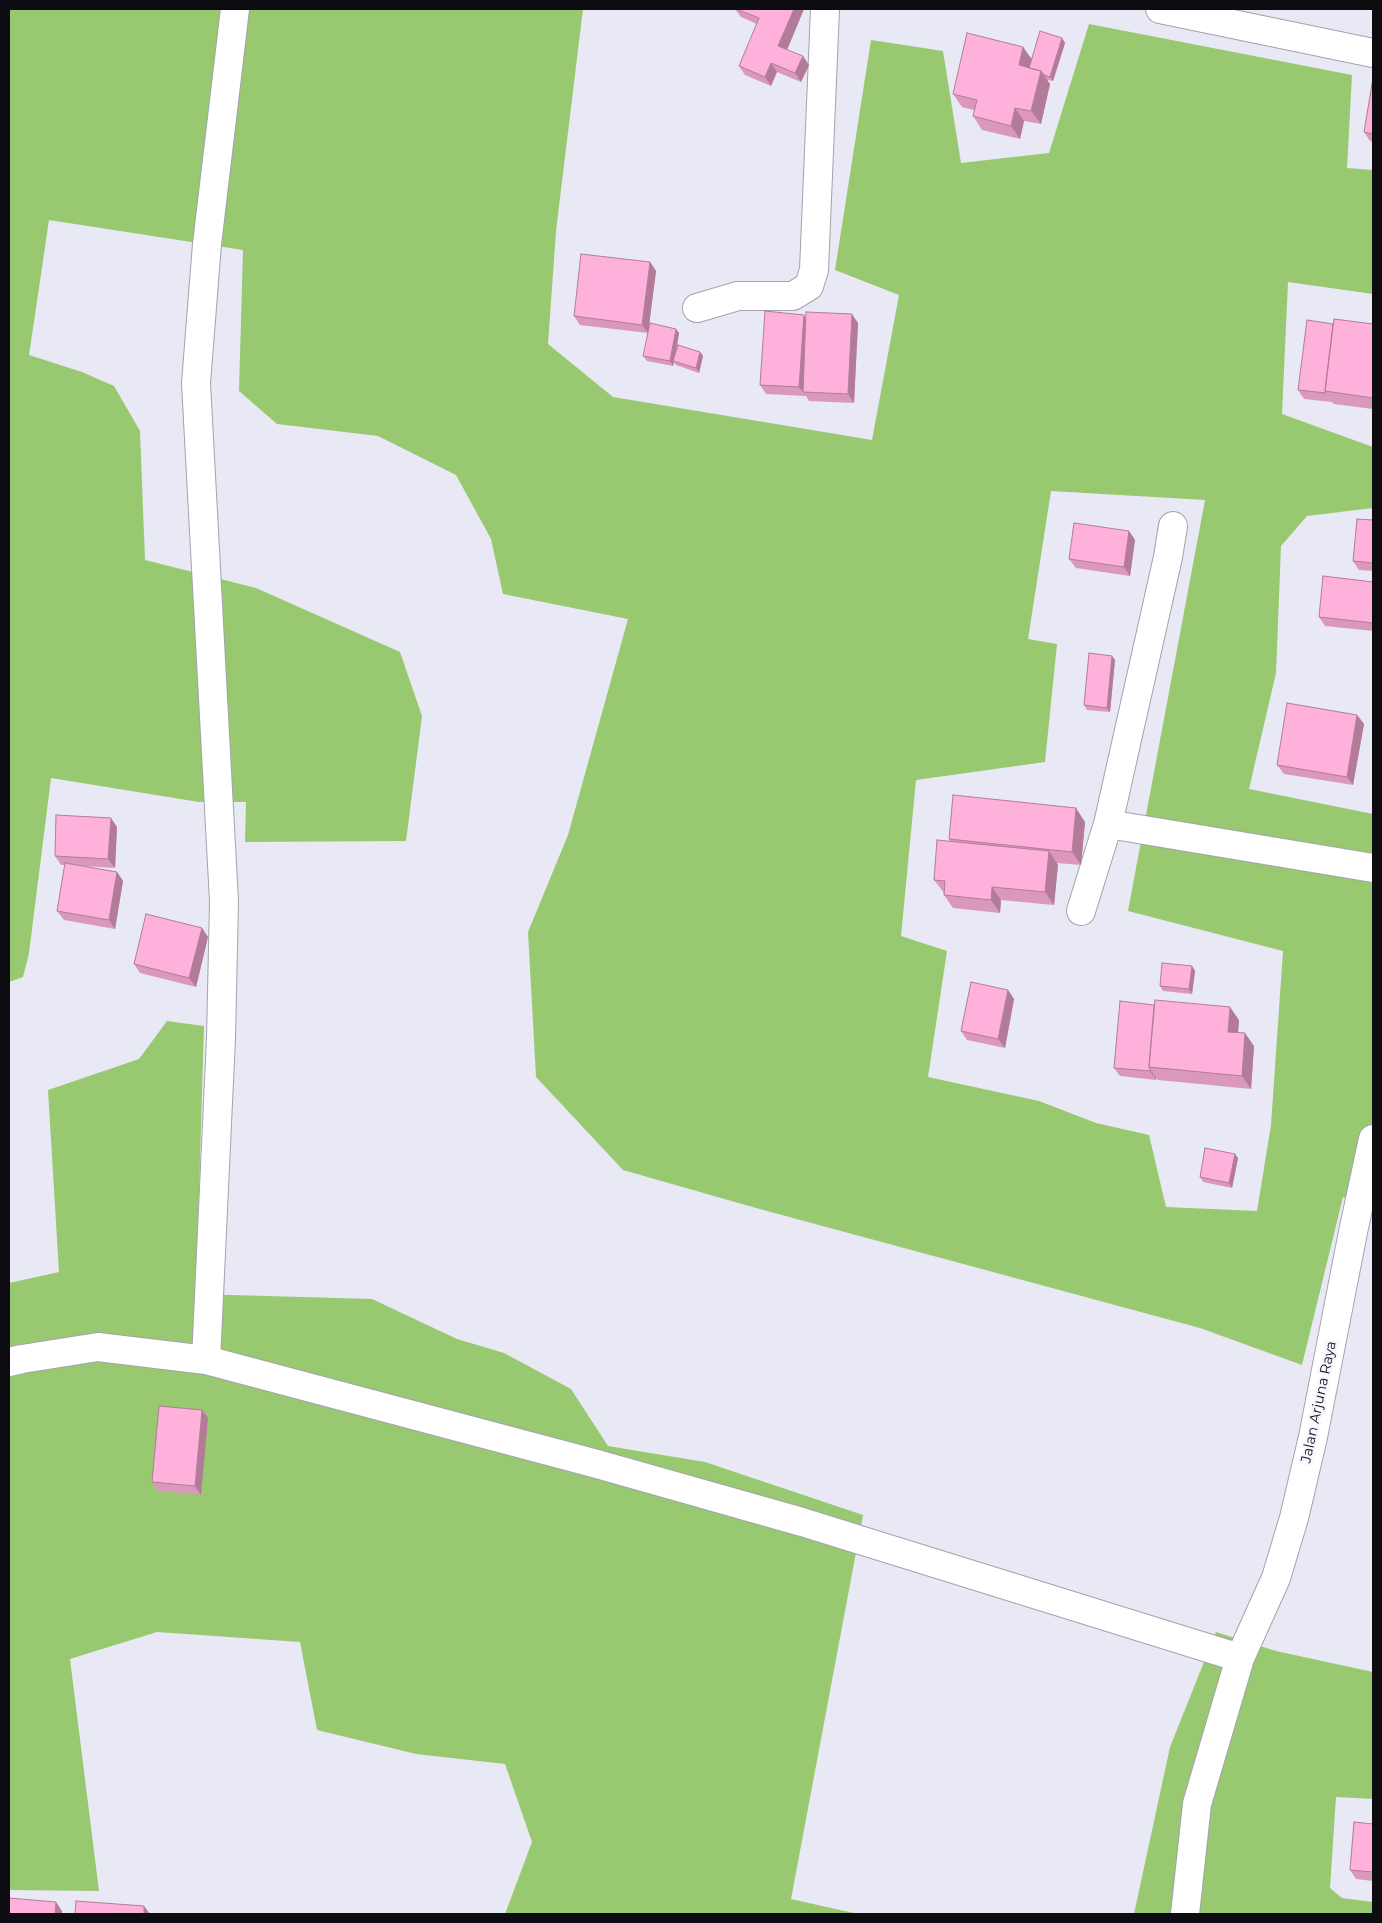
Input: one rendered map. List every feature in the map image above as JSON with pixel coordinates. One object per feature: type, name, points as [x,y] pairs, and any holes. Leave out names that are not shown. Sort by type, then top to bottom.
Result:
[{"type":"street","points":[[206,1360],[222,1038],[224,901],[196,383],[206,244],[235,9]]},
{"type":"street","points":[[697,308],[738,296],[793,296],[809,286],[814,270],[825,9]]},
{"type":"street","points":[[1160,9],[1373,53]]},
{"type":"street","points":[[1081,911],[1108,824],[1168,557],[1173,526]]},
{"type":"street","points":[[1108,824],[1373,868]]},
{"type":"street","name":"Jalan Arjuna Raya","points":[[1185,1914],[1197,1804],[1240,1658],[1276,1578],[1294,1518],[1313,1437],[1373,1139]]},
{"type":"street","points":[[9,1362],[22,1358],[98,1347],[206,1360],[588,1462],[802,1522],[1240,1658]]},
{"type":"green space","points":[[9,9],[583,9],[556,231],[548,344],[613,397],[872,440],[899,295],[835,270],[871,40],[943,51],[961,163],[1049,153],[1089,24],[1352,75],[1347,168],[1373,170],[1373,294],[1288,282],[1282,414],[1373,447],[1373,508],[1307,516],[1281,546],[1276,673],[1249,789],[1373,814],[1373,1207],[1343,1197],[1302,1365],[1200,1328],[756,1208],[623,1170],[536,1077],[528,932],[568,835],[628,619],[503,594],[491,539],[456,475],[378,436],[277,424],[239,391],[243,250],[49,220],[29,355],[82,372],[114,386],[140,431],[145,560],[256,588],[400,652],[422,716],[406,841],[245,842],[246,802],[199,802],[51,778],[29,953],[23,977],[9,982]],"holes":[[[1051,491],[1205,500],[1128,911],[1283,951],[1271,1125],[1257,1211],[1166,1207],[1149,1135],[1096,1123],[1039,1101],[928,1077],[947,951],[901,936],[916,780],[1045,762],[1057,644],[1028,639]]]},
{"type":"green space","points":[[167,1021],[204,1026],[196,1294],[372,1299],[457,1339],[504,1353],[571,1389],[608,1446],[705,1462],[863,1515],[791,1899],[858,1914],[505,1914],[532,1842],[505,1764],[416,1754],[317,1730],[300,1642],[157,1632],[70,1659],[99,1891],[9,1890],[9,1283],[59,1272],[48,1090],[139,1059]]},
{"type":"green space","points":[[1216,1632],[1276,1651],[1373,1672],[1373,1799],[1336,1797],[1330,1888],[1342,1898],[1373,1902],[1373,1914],[1134,1914],[1170,1747]]},
{"type":"building","points":[[736,9],[794,9],[778,46],[803,56],[795,73],[771,63],[765,77],[739,66],[759,18]]},
{"type":"building","points":[[1040,31],[1062,38],[1050,77],[1044,75],[1041,71],[1029,68]]},
{"type":"building","points":[[967,33],[1023,47],[1019,65],[1041,71],[1031,111],[1015,108],[1011,126],[973,116],[977,100],[953,94]]},
{"type":"building","points":[[1373,78],[1373,134],[1364,132]]},
{"type":"building","points":[[581,254],[650,262],[642,325],[574,316]]},
{"type":"building","points":[[765,311],[804,315],[799,387],[760,385]]},
{"type":"building","points":[[806,312],[852,314],[848,394],[803,392]]},
{"type":"building","points":[[1334,319],[1373,324],[1373,398],[1325,391]]},
{"type":"building","points":[[1307,320],[1333,324],[1326,393],[1298,390]]},
{"type":"building","points":[[650,323],[676,329],[670,361],[643,356]]},
{"type":"building","points":[[678,345],[700,352],[696,368],[673,361]]},
{"type":"building","points":[[1357,519],[1373,520],[1373,563],[1353,561]]},
{"type":"building","points":[[1074,523],[1129,531],[1124,567],[1069,559]]},
{"type":"building","points":[[1323,576],[1373,582],[1373,623],[1319,617]]},
{"type":"building","points":[[1089,653],[1112,656],[1107,708],[1084,705]]},
{"type":"building","points":[[1287,703],[1357,715],[1347,777],[1277,765]]},
{"type":"building","points":[[953,795],[1076,808],[1072,852],[949,839]]},
{"type":"building","points":[[56,815],[111,818],[108,859],[55,856]]},
{"type":"building","points":[[937,840],[1049,851],[1045,892],[992,887],[991,900],[944,895],[945,881],[934,880]]},
{"type":"building","points":[[65,863],[117,872],[109,920],[57,911]]},
{"type":"building","points":[[146,914],[202,928],[189,978],[134,964]]},
{"type":"building","points":[[1162,963],[1192,966],[1189,989],[1160,986]]},
{"type":"building","points":[[971,982],[1008,990],[998,1039],[961,1031]]},
{"type":"building","points":[[1155,1000],[1230,1007],[1228,1032],[1245,1033],[1242,1076],[1149,1067]]},
{"type":"building","points":[[1120,1001],[1154,1005],[1150,1071],[1114,1068]]},
{"type":"building","points":[[1205,1148],[1235,1154],[1229,1183],[1200,1177]]},
{"type":"building","points":[[159,1406],[202,1410],[195,1486],[152,1482]]},
{"type":"building","points":[[1354,1822],[1373,1824],[1373,1872],[1350,1870]]},
{"type":"building","points":[[9,1898],[56,1902],[55,1914],[9,1914]]},
{"type":"building","points":[[76,1901],[144,1906],[144,1914],[75,1914]]}]
